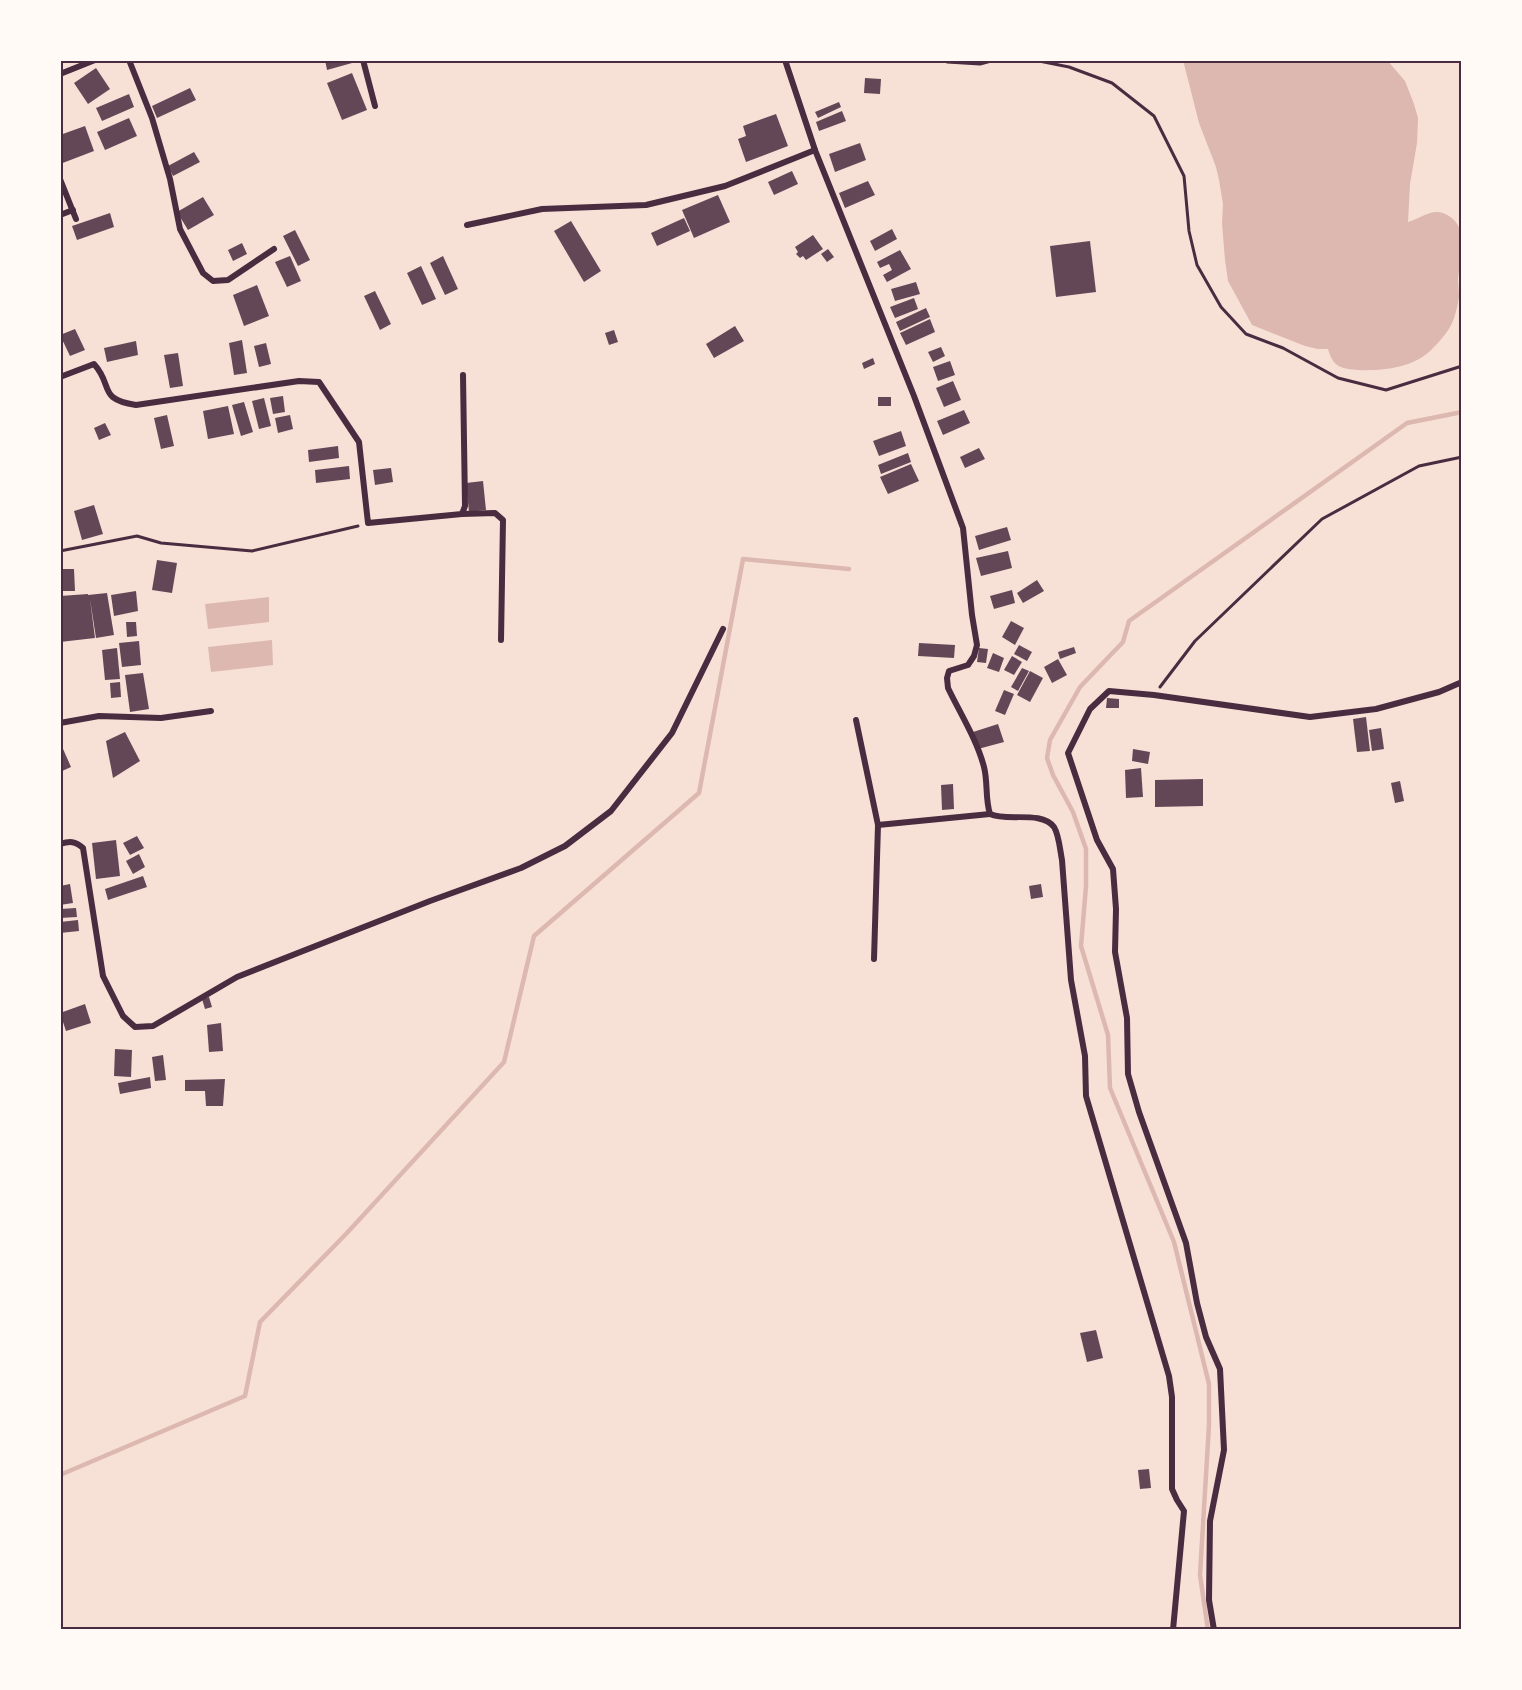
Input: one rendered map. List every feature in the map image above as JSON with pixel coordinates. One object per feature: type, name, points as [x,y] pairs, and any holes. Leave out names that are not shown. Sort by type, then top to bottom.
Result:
[{"type":"street","points":[[60,74],[95,60]]},
{"type":"street","points":[[129,60],[155,128],[170,179],[180,229],[203,273],[213,281],[228,280],[274,249]]},
{"type":"street","points":[[363,60],[375,106]]},
{"type":"street","points":[[785,60],[815,150],[914,396],[963,528],[977,645],[968,665],[949,671],[947,678],[948,688],[981,756],[985,770],[987,805],[990,814]]},
{"type":"street","points":[[466,225],[542,209],[646,205],[725,186],[815,150]]},
{"type":"street","points":[[60,179],[76,219]]},
{"type":"street","points":[[60,215],[73,210]]},
{"type":"street","points":[[60,377],[93,364],[99,370],[109,395],[120,403],[136,405],[299,381],[319,382],[359,442],[368,523],[495,513],[503,520],[501,640]]},
{"type":"street","points":[[462,514],[465,506],[463,375]]},
{"type":"street","points":[[60,844],[69,841],[83,848],[103,976],[123,1016],[135,1028],[153,1026],[237,977],[521,868],[565,846],[611,811],[672,733],[723,628]]},
{"type":"street","points":[[1214,1630],[1209,1600],[1210,1521],[1224,1450],[1220,1369],[1206,1337],[1186,1243],[1139,1112],[1128,1074],[1127,1018],[1115,952],[1116,909],[1113,869],[1097,840],[1068,753],[1090,709],[1109,691],[1154,695],[1310,717],[1376,709],[1439,692],[1462,682]]},
{"type":"street","points":[[60,723],[99,716],[161,718],[211,711]]},
{"type":"street","points":[[856,720],[878,825],[874,959]]},
{"type":"street","points":[[878,825],[990,814],[998,818],[1034,818],[1044,820],[1053,827],[1059,843],[1071,980],[1085,1056],[1086,1096],[1168,1376],[1172,1397],[1172,1489],[1184,1511],[1173,1630]]},
{"type":"path","points":[[945,60],[980,64],[995,60]]},
{"type":"path","points":[[1034,60],[1069,67],[1112,83],[1154,116],[1184,176],[1189,231],[1197,265],[1221,307],[1246,334],[1283,348],[1338,378],[1386,390],[1462,366]]},
{"type":"path","points":[[1154,695],[1195,641],[1322,519],[1419,466],[1462,457]]},
{"type":"path","points":[[60,551],[137,536],[161,543],[252,551],[368,523]]},
{"type":"shaded area","points":[[1183,60],[1387,60],[1405,81],[1418,118],[1408,222],[1429,213],[1438,212],[1452,218],[1458,225],[1462,241],[1458,278],[1459,297],[1451,326],[1435,346],[1422,357],[1396,367],[1353,370],[1335,363],[1328,349],[1305,346],[1252,325],[1228,281],[1222,223],[1223,204],[1219,180],[1199,123]]},
{"type":"shaded area","points":[[269,597],[269,622],[208,629],[205,604]]},
{"type":"shaded area","points":[[272,640],[273,665],[211,672],[208,647]]},
{"type":"building","points":[[325,60],[351,60],[352,63],[327,70]]},
{"type":"building","points":[[96,68],[110,89],[88,104],[74,83]]},
{"type":"building","points":[[352,73],[367,110],[342,120],[327,83]]},
{"type":"building","points":[[865,78],[881,79],[880,94],[864,93]]},
{"type":"building","points":[[190,88],[196,100],[157,118],[152,106]]},
{"type":"building","points":[[129,94],[134,107],[102,121],[96,108]]},
{"type":"building","points":[[839,102],[841,107],[818,118],[815,112]]},
{"type":"building","points":[[842,111],[846,121],[819,131],[816,122]]},
{"type":"building","points":[[776,114],[788,146],[746,162],[738,139],[746,136],[743,126]]},
{"type":"building","points":[[129,118],[137,136],[105,150],[97,132]]},
{"type":"building","points":[[85,126],[94,151],[60,164],[60,135]]},
{"type":"building","points":[[860,143],[866,160],[835,172],[829,154]]},
{"type":"building","points":[[194,152],[200,162],[173,176],[168,166]]},
{"type":"building","points":[[792,171],[798,184],[774,195],[768,182]]},
{"type":"building","points":[[868,181],[875,195],[845,208],[839,193]]},
{"type":"building","points":[[718,195],[730,222],[694,238],[682,210]]},
{"type":"building","points":[[203,197],[214,215],[188,230],[177,212]]},
{"type":"building","points":[[110,213],[114,227],[77,240],[72,226]]},
{"type":"building","points":[[684,218],[690,231],[657,246],[651,233]]},
{"type":"building","points":[[571,221],[601,271],[584,282],[554,231]]},
{"type":"building","points":[[892,229],[897,239],[875,251],[870,241]]},
{"type":"building","points":[[295,230],[310,260],[298,266],[283,236]]},
{"type":"building","points":[[813,235],[823,249],[806,260],[803,256],[800,258],[796,254],[798,252],[795,247]]},
{"type":"building","points":[[1090,241],[1096,292],[1056,297],[1050,246]]},
{"type":"building","points":[[242,243],[247,254],[233,261],[228,250]]},
{"type":"building","points":[[828,249],[834,257],[827,262],[821,254]]},
{"type":"building","points":[[900,250],[911,269],[887,282],[883,275],[892,270],[889,264],[880,268],[877,262]]},
{"type":"building","points":[[290,256],[301,281],[287,287],[275,262]]},
{"type":"building","points":[[443,256],[458,289],[445,295],[430,263]]},
{"type":"building","points":[[421,266],[436,299],[422,305],[407,273]]},
{"type":"building","points":[[916,282],[920,294],[895,301],[891,289]]},
{"type":"building","points":[[257,285],[269,316],[244,326],[233,295]]},
{"type":"building","points":[[375,291],[391,324],[380,330],[364,296]]},
{"type":"building","points":[[914,298],[918,309],[895,318],[890,307]]},
{"type":"building","points":[[926,308],[930,317],[900,331],[896,322]]},
{"type":"building","points":[[930,319],[935,332],[906,345],[900,333]]},
{"type":"building","points":[[735,326],[744,341],[714,358],[706,344]]},
{"type":"building","points":[[75,329],[85,350],[70,356],[60,335]]},
{"type":"building","points":[[614,330],[618,342],[609,345],[605,333]]},
{"type":"building","points":[[242,340],[247,373],[234,375],[229,343]]},
{"type":"building","points":[[136,341],[138,355],[107,362],[104,348]]},
{"type":"building","points":[[266,343],[271,364],[259,367],[254,346]]},
{"type":"building","points":[[941,347],[945,356],[933,362],[928,352]]},
{"type":"building","points":[[178,353],[183,386],[170,388],[164,355]]},
{"type":"building","points":[[873,358],[875,364],[864,369],[862,363]]},
{"type":"building","points":[[950,361],[955,375],[938,381],[933,367]]},
{"type":"building","points":[[953,381],[961,400],[944,407],[936,388]]},
{"type":"building","points":[[283,396],[285,412],[273,414],[270,398]]},
{"type":"building","points":[[878,397],[891,397],[891,406],[878,406]]},
{"type":"building","points":[[264,398],[271,426],[259,429],[252,401]]},
{"type":"building","points":[[244,402],[253,432],[241,436],[232,405]]},
{"type":"building","points":[[228,406],[234,434],[208,439],[203,411]]},
{"type":"building","points":[[964,410],[970,423],[943,435],[937,421]]},
{"type":"building","points":[[167,415],[174,446],[161,449],[154,418]]},
{"type":"building","points":[[290,415],[293,429],[278,433],[275,418]]},
{"type":"building","points":[[105,423],[111,435],[99,440],[94,428]]},
{"type":"building","points":[[901,431],[906,446],[879,456],[873,441]]},
{"type":"building","points":[[338,446],[339,458],[309,462],[308,450]]},
{"type":"building","points":[[979,448],[985,459],[965,468],[960,457]]},
{"type":"building","points":[[908,453],[911,462],[881,474],[878,465]]},
{"type":"building","points":[[911,464],[919,481],[888,494],[880,477]]},
{"type":"building","points":[[349,466],[350,479],[316,483],[315,470]]},
{"type":"building","points":[[391,468],[393,482],[375,485],[373,470]]},
{"type":"building","points":[[483,481],[486,510],[469,512],[466,483]]},
{"type":"building","points":[[94,505],[103,534],[82,540],[74,511]]},
{"type":"building","points":[[1007,527],[1011,540],[979,550],[975,536]]},
{"type":"building","points":[[1008,551],[1012,568],[981,576],[976,558]]},
{"type":"building","points":[[157,560],[177,563],[172,593],[152,590]]},
{"type":"building","points":[[62,569],[74,569],[75,591],[63,591]]},
{"type":"building","points":[[1037,580],[1044,591],[1023,603],[1017,593]]},
{"type":"building","points":[[1012,590],[1015,603],[994,609],[990,596]]},
{"type":"building","points":[[136,591],[138,611],[114,616],[111,595]]},
{"type":"building","points":[[107,593],[114,635],[96,638],[90,599],[95,638],[60,642],[60,596]]},
{"type":"building","points":[[1011,621],[1024,628],[1015,645],[1002,637]]},
{"type":"building","points":[[126,622],[136,622],[137,636],[127,637]]},
{"type":"building","points":[[139,641],[141,665],[122,667],[119,643]]},
{"type":"building","points":[[919,643],[955,645],[954,658],[918,656]]},
{"type":"building","points":[[1019,645],[1032,652],[1027,661],[1014,654]]},
{"type":"building","points":[[1074,647],[1076,653],[1060,659],[1058,652]]},
{"type":"building","points":[[117,648],[120,679],[105,680],[102,650]]},
{"type":"building","points":[[979,648],[988,649],[986,663],[977,662]]},
{"type":"building","points":[[993,653],[1004,658],[999,672],[987,668]]},
{"type":"building","points":[[1012,656],[1022,662],[1014,675],[1004,670]]},
{"type":"building","points":[[1058,659],[1067,675],[1052,683],[1044,667]]},
{"type":"building","points":[[1022,668],[1029,671],[1018,691],[1011,687]]},
{"type":"building","points":[[1030,671],[1043,678],[1030,702],[1017,695]]},
{"type":"building","points":[[143,673],[149,709],[130,712],[125,675]]},
{"type":"building","points":[[120,682],[121,697],[111,698],[110,683]]},
{"type":"building","points":[[1004,690],[1014,694],[1005,715],[995,711]]},
{"type":"building","points":[[1107,698],[1119,699],[1119,708],[1106,708]]},
{"type":"building","points":[[1366,717],[1370,751],[1357,752],[1353,719]]},
{"type":"building","points":[[998,724],[1004,742],[978,749],[973,732]]},
{"type":"building","points":[[1381,728],[1384,749],[1372,751],[1369,730]]},
{"type":"building","points":[[125,732],[140,761],[113,778],[106,741]]},
{"type":"building","points":[[60,742],[71,767],[60,772]]},
{"type":"building","points":[[1133,749],[1150,752],[1148,764],[1132,761]]},
{"type":"building","points":[[1141,768],[1143,797],[1126,798],[1125,770]]},
{"type":"building","points":[[1203,779],[1203,806],[1155,807],[1155,780]]},
{"type":"building","points":[[1400,781],[1404,801],[1395,803],[1391,783]]},
{"type":"building","points":[[953,784],[954,809],[942,810],[941,785]]},
{"type":"building","points":[[137,836],[144,848],[130,855],[123,843]]},
{"type":"building","points":[[116,840],[120,876],[96,879],[92,843]]},
{"type":"building","points":[[139,854],[145,867],[133,874],[126,861]]},
{"type":"building","points":[[143,876],[147,887],[108,900],[105,889]]},
{"type":"building","points":[[70,884],[73,903],[60,905],[60,886]]},
{"type":"building","points":[[1041,884],[1043,897],[1031,899],[1029,886]]},
{"type":"building","points":[[76,908],[77,917],[60,918],[60,909]]},
{"type":"building","points":[[78,920],[79,931],[60,933],[60,922]]},
{"type":"building","points":[[209,997],[212,1007],[205,1009],[202,999]]},
{"type":"building","points":[[85,1004],[91,1023],[66,1031],[60,1013]]},
{"type":"building","points":[[221,1023],[223,1051],[209,1052],[207,1025]]},
{"type":"building","points":[[115,1049],[132,1050],[131,1077],[114,1076]]},
{"type":"building","points":[[163,1055],[166,1080],[155,1081],[152,1057]]},
{"type":"building","points":[[150,1077],[151,1088],[120,1094],[118,1083]]},
{"type":"building","points":[[225,1079],[223,1106],[206,1106],[205,1091],[185,1091],[185,1080]]},
{"type":"building","points":[[1096,1330],[1103,1358],[1087,1362],[1080,1333]]},
{"type":"building","points":[[1149,1469],[1151,1488],[1140,1489],[1138,1470]]},
{"type":"waterway","points":[[1208,1630],[1200,1575],[1209,1425],[1209,1384],[1174,1242],[1110,1088],[1108,1035],[1081,946],[1086,886],[1086,849],[1073,812],[1053,775],[1047,758],[1050,740],[1080,687],[1123,642],[1129,621],[1407,423],[1462,412]]},
{"type":"waterway","points":[[60,1475],[245,1396],[260,1322],[346,1234],[504,1062],[534,936],[699,793],[743,559],[849,569]]}]
